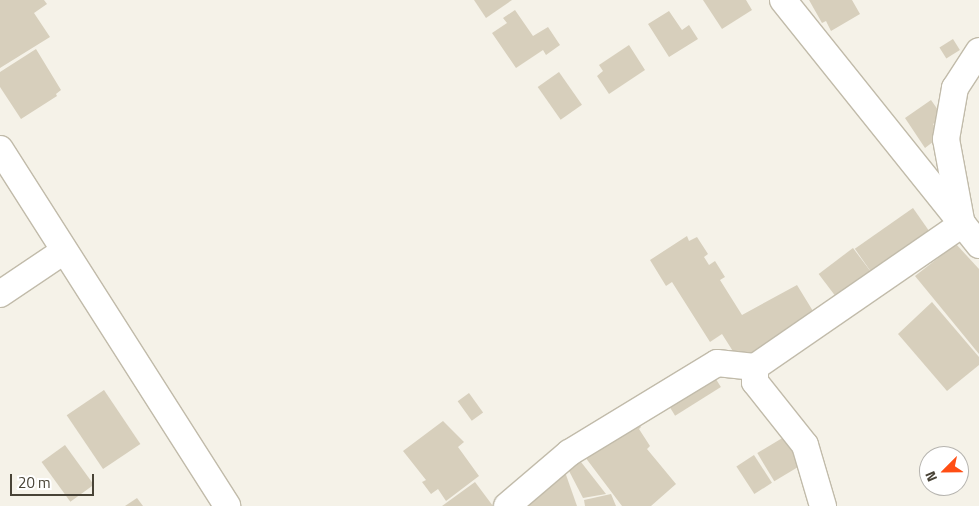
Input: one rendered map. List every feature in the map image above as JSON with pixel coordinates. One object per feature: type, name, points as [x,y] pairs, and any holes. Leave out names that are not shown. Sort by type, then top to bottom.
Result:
[{"type":"street","points":[[783,0],[979,245]]},
{"type":"street","points":[[962,224],[946,140],[955,88],[979,51]]},
{"type":"street","points":[[0,149],[227,506]]},
{"type":"street","points":[[507,506],[569,453],[717,363],[755,367],[962,224]]},
{"type":"street","points":[[0,294],[64,251]]},
{"type":"street","points":[[755,367],[755,382],[806,445],[823,506]]},
{"type":"building","points":[[0,0],[44,0],[47,4],[34,13],[50,37],[0,68]]},
{"type":"building","points":[[474,0],[512,0],[486,18]]},
{"type":"building","points":[[703,0],[746,0],[752,10],[722,29]]},
{"type":"building","points":[[809,0],[852,0],[860,14],[831,31],[826,21],[822,23]]},
{"type":"building","points":[[515,10],[533,36],[548,27],[560,45],[546,55],[543,50],[516,68],[492,33],[507,23],[503,18]]},
{"type":"building","points":[[669,11],[682,30],[689,25],[698,39],[669,57],[648,24]]},
{"type":"building","points":[[953,39],[960,50],[946,59],[939,47]]},
{"type":"building","points":[[629,45],[645,70],[609,94],[597,76],[603,71],[599,65]]},
{"type":"building","points":[[36,49],[61,90],[56,94],[57,96],[21,119],[0,87],[0,72]]},
{"type":"building","points":[[559,72],[582,105],[561,120],[538,87]]},
{"type":"building","points":[[931,100],[943,117],[933,124],[939,132],[938,138],[925,148],[905,118]]},
{"type":"building","points":[[913,208],[930,232],[871,272],[855,249]]},
{"type":"building","points":[[687,236],[689,241],[697,237],[708,254],[704,257],[709,265],[715,261],[725,277],[720,280],[742,315],[797,285],[816,316],[752,357],[736,356],[722,334],[710,342],[672,282],[666,286],[650,260]]},
{"type":"building","points":[[956,244],[979,269],[979,354],[915,276]]},
{"type":"building","points":[[853,248],[873,275],[839,301],[819,274]]},
{"type":"building","points":[[932,302],[979,357],[979,365],[947,391],[898,334]]},
{"type":"building","points":[[714,376],[721,387],[675,416],[668,405]]},
{"type":"building","points":[[104,390],[140,444],[103,469],[67,415]]},
{"type":"building","points":[[469,393],[483,412],[472,421],[458,401]]},
{"type":"building","points":[[443,421],[464,442],[458,447],[479,476],[446,501],[438,489],[431,494],[422,482],[426,480],[403,451]]},
{"type":"building","points":[[638,422],[641,427],[639,429],[650,446],[647,449],[676,484],[651,506],[622,506],[585,457]]},
{"type":"building","points":[[789,434],[806,462],[774,481],[757,453]]},
{"type":"building","points":[[65,445],[94,485],[70,502],[42,462]]},
{"type":"building","points":[[754,455],[772,483],[754,494],[736,466]]},
{"type":"building","points":[[581,462],[606,494],[583,498],[568,469]]},
{"type":"building","points":[[565,472],[577,506],[523,506]]},
{"type":"building","points":[[475,482],[493,506],[442,506]]},
{"type":"building","points":[[611,494],[616,506],[585,506],[584,500]]},
{"type":"building","points":[[137,498],[143,506],[125,506]]}]
